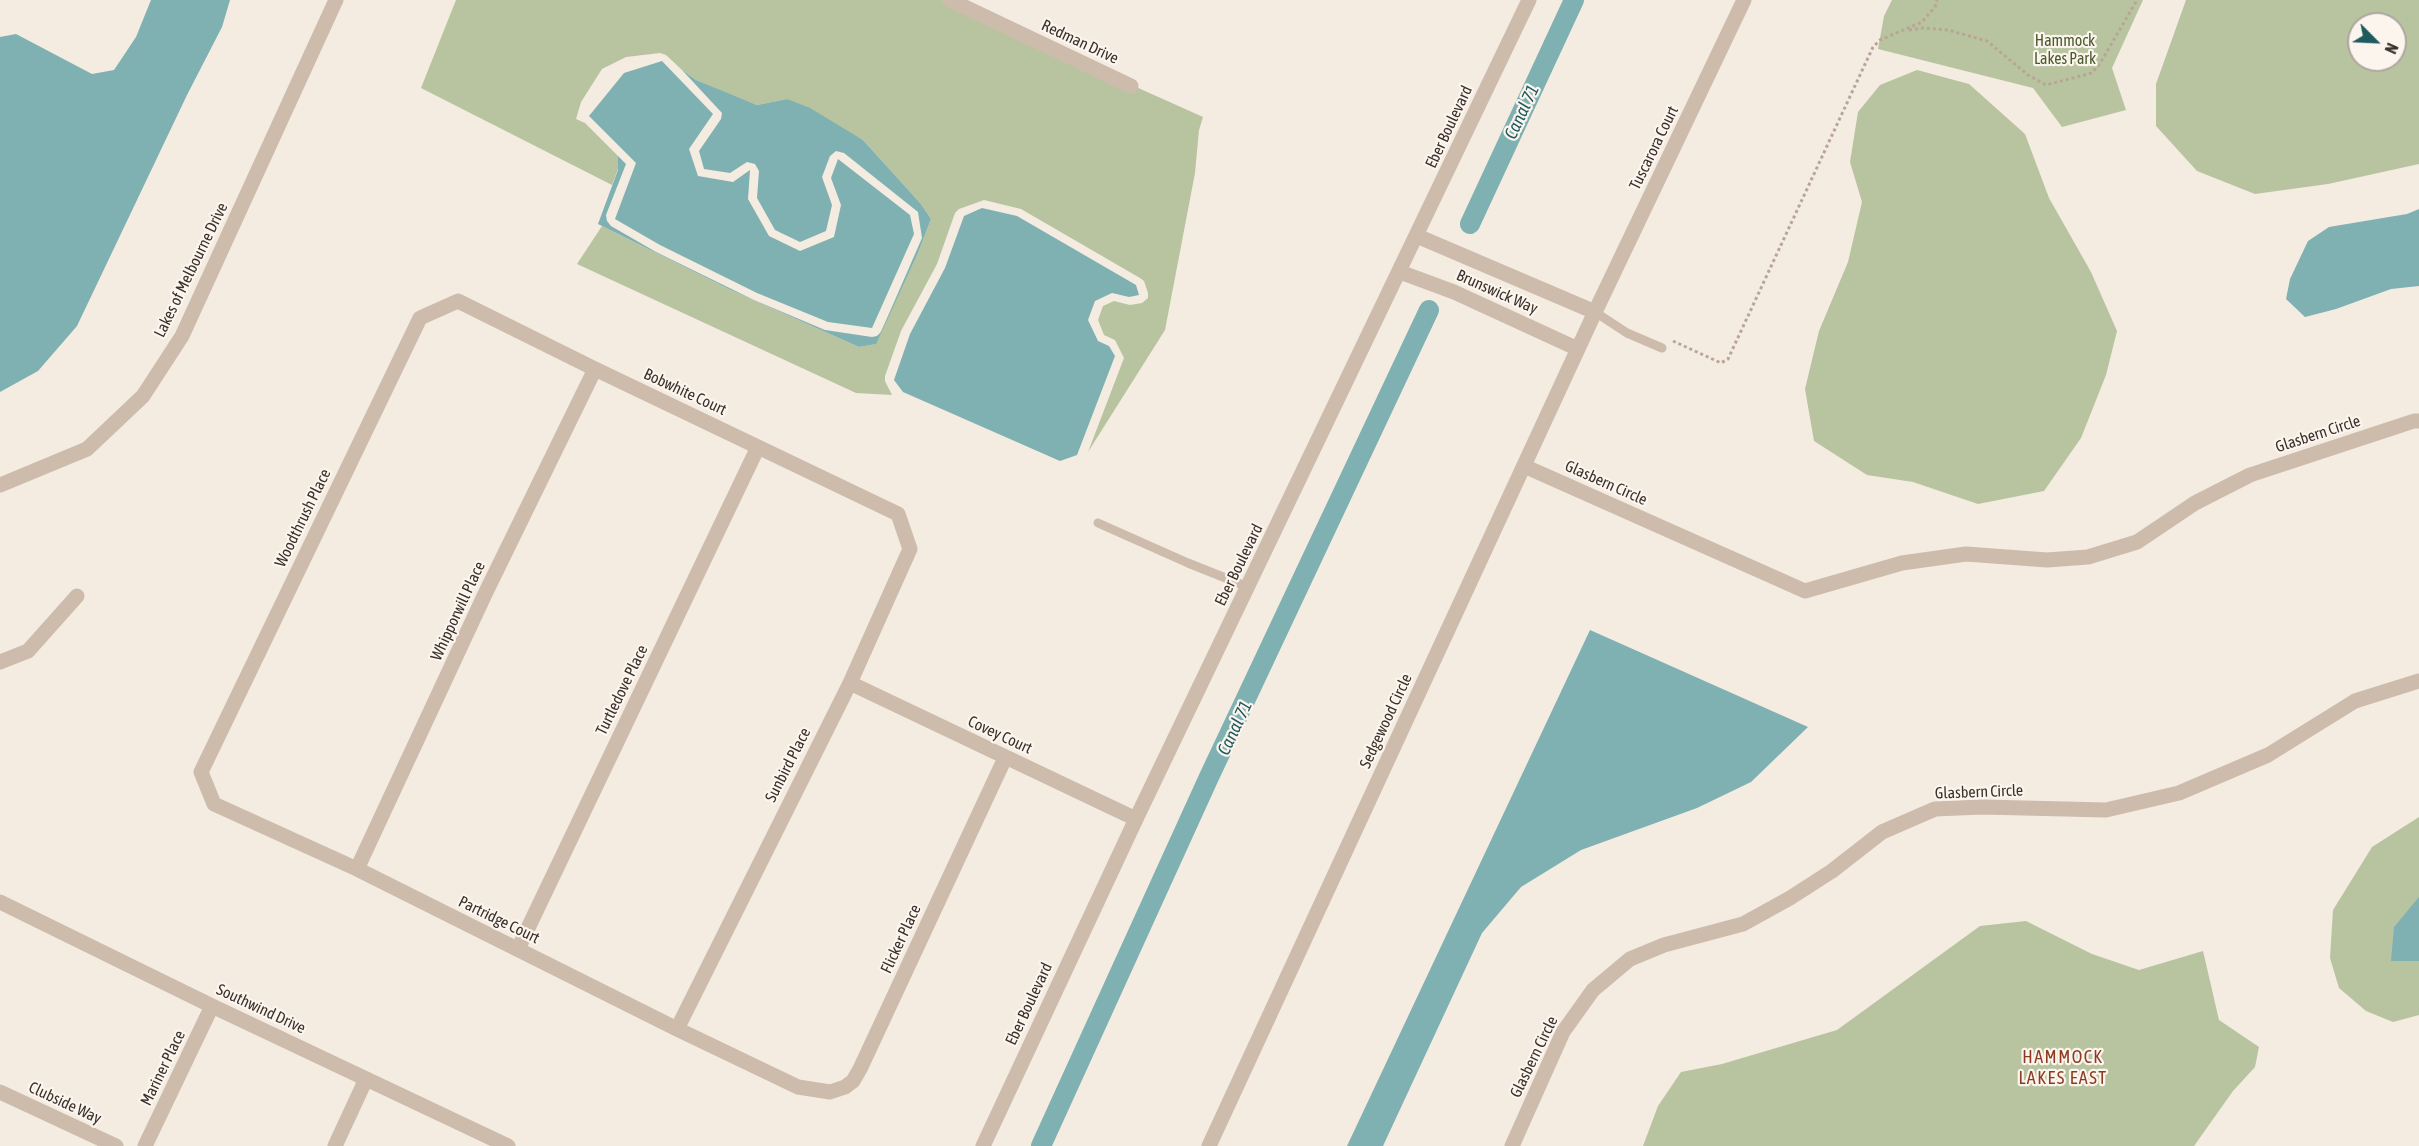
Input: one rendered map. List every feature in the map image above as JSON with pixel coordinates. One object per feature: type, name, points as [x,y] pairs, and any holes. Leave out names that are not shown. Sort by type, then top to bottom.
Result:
[{"type":"street","name":"Lakes of Melbourne Drive","points":[[0,485],[87,449],[143,396],[182,336],[336,0]]},
{"type":"street","name":"Redman Drive","points":[[950,0],[1131,86]]},
{"type":"street","name":"Eber Boulevard","points":[[982,1146],[1136,819],[1529,0]]},
{"type":"street","name":"Tuscarora Court","points":[[1595,312],[1744,0]]},
{"type":"street","name":"Brunswick Way","points":[[1417,236],[1595,312]]},
{"type":"street","name":"Brunswick Way","points":[[1400,272],[1454,292],[1578,348]]},
{"type":"street","name":"Bobwhite Court","points":[[458,301],[898,514]]},
{"type":"street","name":"Woodthrush Place","points":[[201,772],[420,318],[458,301]]},
{"type":"street","name":"Sedgewood Circle","points":[[1209,1146],[1595,312]]},
{"type":"street","name":"Whipporwill Place","points":[[357,869],[490,583],[595,369]]},
{"type":"street","name":"Glasbern Circle","points":[[1524,466],[1805,591],[1902,564],[1966,554],[2047,560],[2088,557],[2137,542],[2195,503],[2250,476],[2419,421]]},
{"type":"street","name":"Turtledove Place","points":[[518,949],[758,447]]},
{"type":"street","name":"Sunbird Place","points":[[677,1029],[850,683],[910,549],[898,514]]},
{"type":"street","points":[[0,662],[28,651],[77,596]]},
{"type":"street","name":"Glasbern Circle","points":[[1512,1146],[1563,1032],[1593,990],[1630,959],[1664,945],[1743,924],[1832,871],[1882,832],[1935,809],[1982,807],[2106,810],[2179,793],[2268,755],[2355,701],[2419,681]]},
{"type":"street","name":"Covey Court","points":[[850,683],[1136,819]]},
{"type":"street","name":"Flicker Place","points":[[798,1087],[830,1092],[853,1081],[1005,758]]},
{"type":"street","name":"Partridge Court","points":[[201,772],[214,804],[357,869],[798,1087]]},
{"type":"street","name":"Southwind Drive","points":[[0,902],[212,1006],[508,1146]]},
{"type":"street","name":"Mariner Place","points":[[145,1146],[212,1006]]},
{"type":"street","points":[[335,1146],[366,1079]]},
{"type":"street","name":"Clubside Way","points":[[0,1092],[116,1146]]},
{"type":"lane","points":[[1595,312],[1627,333],[1662,348]]},
{"type":"lane","points":[[1098,523],[1248,587]]},
{"type":"path","points":[[1668,338],[1721,363],[1728,359],[1873,47],[1880,40],[1922,22],[1935,7],[1937,0]]},
{"type":"path","points":[[1904,30],[1923,28],[1948,30],[1987,41],[2028,75],[2046,85],[2092,73],[2137,0]]},
{"type":"green space","points":[[456,0],[942,0],[1203,117],[1199,130],[1195,173],[1165,330],[1088,452],[1124,358],[1115,340],[1104,335],[1098,320],[1103,306],[1114,301],[1130,305],[1142,303],[1148,298],[1148,293],[1144,281],[1140,278],[1021,209],[984,200],[959,209],[955,213],[937,264],[901,331],[885,376],[892,395],[856,393],[577,264],[602,226],[731,290],[859,347],[875,344],[918,253],[931,219],[921,204],[863,140],[787,99],[757,105],[696,80],[666,55],[660,53],[626,57],[602,69],[581,102],[576,119],[585,123],[618,156],[618,169],[612,185],[421,88]]},
{"type":"green space","name":"Hammock Lakes Park","points":[[1892,0],[2143,0],[2112,68],[2126,110],[2062,127],[2033,88],[1878,49],[1884,16]]},
{"type":"green space","points":[[2186,0],[2419,0],[2419,164],[2328,184],[2255,194],[2197,171],[2156,126],[2156,84]]},
{"type":"green space","points":[[1917,70],[1969,84],[2025,134],[2049,198],[2091,272],[2117,331],[2106,375],[2081,438],[2044,491],[1978,504],[1913,482],[1867,475],[1814,441],[1805,389],[1819,331],[1848,262],[1862,202],[1850,162],[1858,112],[1880,85]]},
{"type":"green space","points":[[2419,817],[2419,1015],[2393,1022],[2366,1011],[2339,988],[2330,958],[2333,910],[2372,847]]},
{"type":"green space","points":[[2026,921],[2092,954],[2139,970],[2203,951],[2219,1020],[2259,1047],[2255,1067],[2233,1091],[2194,1146],[1643,1146],[1658,1106],[1681,1072],[1722,1064],[1837,1030],[1980,926]]},
{"type":"water","points":[[151,0],[230,0],[222,27],[187,95],[77,326],[38,371],[0,392],[0,37],[16,34],[92,74],[114,70],[136,37]]},
{"type":"water","points":[[662,61],[713,114],[689,149],[698,176],[733,182],[750,170],[748,199],[769,236],[800,251],[834,237],[841,205],[831,178],[838,159],[910,215],[914,234],[872,328],[828,322],[757,293],[660,245],[615,219],[636,163],[589,116],[624,73]]},
{"type":"water","points":[[682,70],[696,80],[757,105],[787,99],[810,108],[863,140],[921,204],[931,219],[876,344],[859,347],[731,290],[598,224],[618,170],[618,156],[626,164],[606,215],[611,226],[656,252],[754,300],[825,330],[872,337],[881,332],[922,238],[918,212],[844,153],[836,151],[830,156],[822,177],[832,205],[826,231],[800,242],[775,230],[757,198],[759,171],[755,164],[747,162],[730,173],[704,169],[699,151],[721,119],[722,113]]},
{"type":"water","points":[[982,208],[1017,216],[1136,285],[1139,295],[1129,297],[1112,293],[1095,301],[1088,320],[1098,341],[1109,346],[1115,356],[1077,455],[1060,461],[903,392],[894,380],[910,334],[945,268],[964,216]]},
{"type":"water","points":[[2419,209],[2419,286],[2391,289],[2336,309],[2305,317],[2286,299],[2290,279],[2308,241],[2329,227],[2407,214]]},
{"type":"water","points":[[1590,630],[1808,727],[1751,782],[1697,808],[1581,850],[1521,887],[1482,933],[1383,1146],[1347,1146]]},
{"type":"water","points":[[2419,897],[2419,961],[2391,961],[2394,927]]},
{"type":"waterway","name":"Canal 71","points":[[1470,224],[1574,0]]},
{"type":"waterway","name":"Canal 71","points":[[1041,1146],[1209,777],[1429,310]]},
{"type":"district","name":"HAMMOCK LAKES EAST","points":[[2063,1067]]}]
